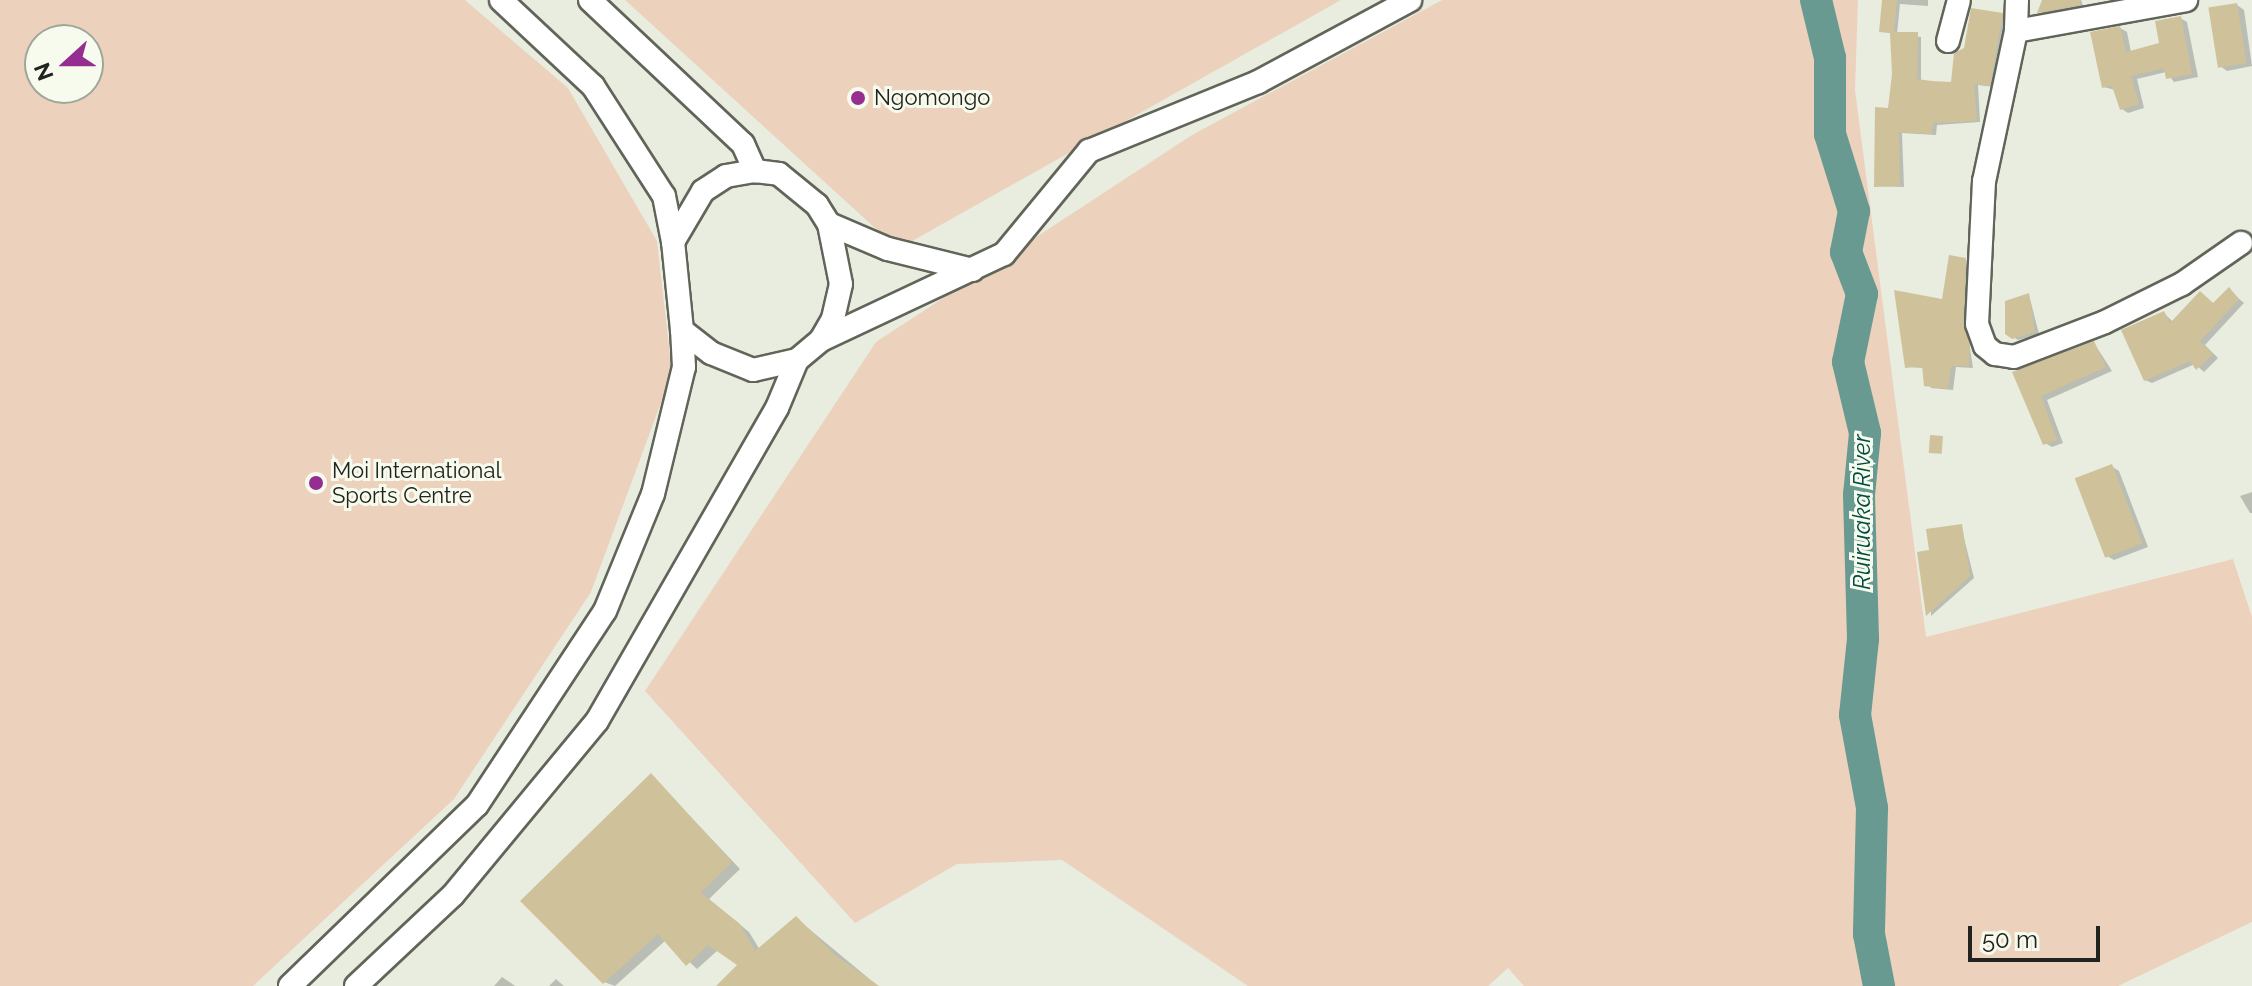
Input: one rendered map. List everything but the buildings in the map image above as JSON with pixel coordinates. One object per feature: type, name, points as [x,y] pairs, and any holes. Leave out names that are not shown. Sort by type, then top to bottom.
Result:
[{"type":"street","points":[[290,986],[477,805],[605,611],[653,494],[684,367],[673,242],[664,196],[593,86],[501,0]]},
{"type":"street","points":[[590,0],[743,144],[755,171]]},
{"type":"street","points":[[682,330],[711,353],[753,370],[797,360],[821,340],[972,270],[1015,243],[1089,151],[1258,82],[1410,0]]},
{"type":"street","points":[[1948,41],[1959,0]]},
{"type":"street","points":[[2017,0],[2016,31],[1984,181],[1977,324],[1985,346],[2014,357],[2105,322],[2182,284],[2241,243]]},
{"type":"street","points":[[2016,31],[2186,0]]},
{"type":"street","points":[[673,242],[703,191],[726,176],[755,171],[779,174],[803,188],[829,224],[841,284],[833,319],[821,340]]},
{"type":"street","points":[[829,224],[888,249],[972,270]]},
{"type":"street","points":[[356,986],[453,895],[597,721],[777,408],[797,360]]},
{"type":"shaded area","name":"Moi International Sports Centre","points":[[0,0],[465,0],[568,88],[657,241],[672,373],[591,592],[454,799],[253,986],[0,986]]},
{"type":"shaded area","points":[[625,0],[1341,0],[898,249]]},
{"type":"shaded area","points":[[1442,0],[1858,0],[1855,90],[1926,637],[2233,559],[2252,617],[2252,922],[2118,986],[1524,986],[1508,968],[1488,986],[1248,986],[1062,860],[957,864],[855,923],[645,691],[876,342],[1192,135]]},
{"type":"waterway","name":"Ruiruaka River","points":[[1816,0],[1830,58],[1830,134],[1854,211],[1846,252],[1862,294],[1848,362],[1865,433],[1859,495],[1863,639],[1855,715],[1872,808],[1869,934],[1879,986]]},
{"type":"place","name":"Ngomongo","points":[[858,98]]},
{"type":"place","name":"Moi International Sports Centre","points":[[316,483]]}]
